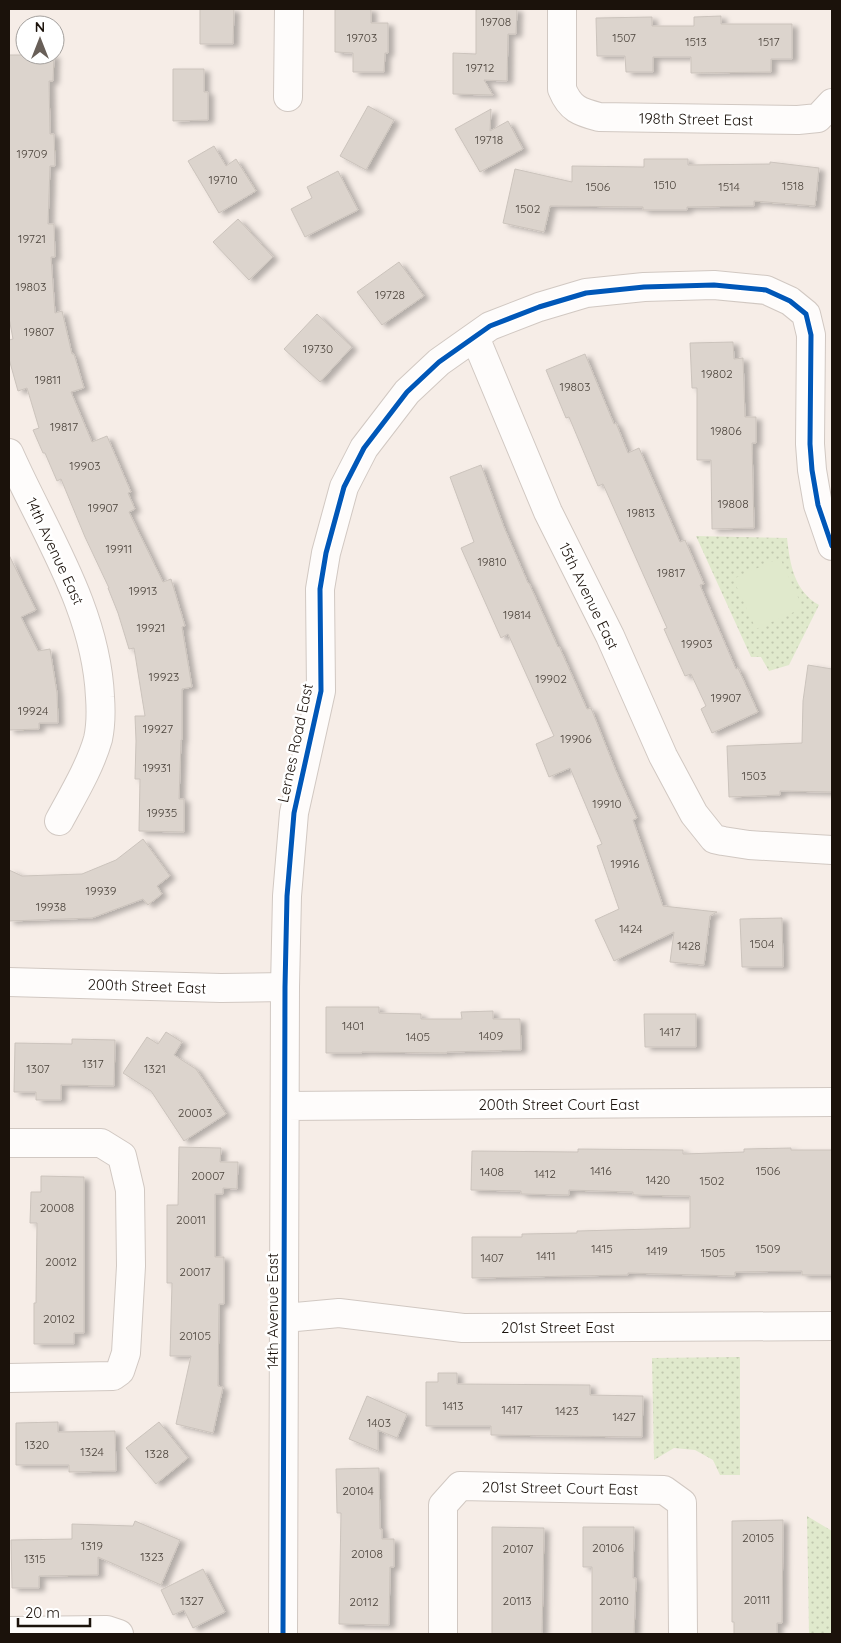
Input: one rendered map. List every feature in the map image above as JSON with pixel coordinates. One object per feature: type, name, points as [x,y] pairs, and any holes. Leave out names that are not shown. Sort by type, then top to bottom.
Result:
[{"type":"street","points":[[288,9],[288,97]]},
{"type":"street","name":"198th Street East","points":[[562,9],[562,89],[566,100],[580,112],[599,117],[798,120],[818,118],[830,106]]},
{"type":"street","name":"Lernes Road East","points":[[285,987],[288,896],[294,813],[321,691],[320,589],[326,552],[344,487],[364,448],[407,392],[439,362],[490,326],[538,307],[586,293],[644,287],[714,285],[766,290],[790,301],[806,314],[811,335],[810,434],[812,470],[818,505],[832,546]]},
{"type":"street","name":"15th Avenue East","points":[[475,337],[548,512],[610,636],[663,756],[694,814],[714,839],[749,845],[832,850]]},
{"type":"street","name":"14th Avenue East","points":[[9,453],[78,597],[91,640],[99,679],[101,718],[98,738],[93,754],[59,821]]},
{"type":"street","name":"200th Street East","points":[[9,982],[220,988],[285,987]]},
{"type":"street","name":"14th Avenue East","points":[[283,1634],[285,987]]},
{"type":"street","name":"200th Street Court East","points":[[286,1106],[832,1102]]},
{"type":"street","points":[[9,1143],[101,1143],[122,1156],[130,1190],[131,1266],[126,1353],[120,1371],[113,1376],[9,1378]]},
{"type":"street","name":"201st Street East","points":[[285,1318],[339,1313],[463,1328],[832,1326]]},
{"type":"street","name":"201st Street Court East","points":[[443,1634],[443,1505],[460,1486],[664,1490],[682,1503],[683,1634]]},
{"type":"street","points":[[9,1631],[107,1630],[119,1634]]},
{"type":"green space","points":[[696,536],[787,538],[792,567],[799,585],[819,605],[789,665],[769,671],[761,657],[751,657]]},
{"type":"green space","points":[[780,558],[803,608],[756,629],[733,579]]},
{"type":"green space","points":[[740,1357],[740,1475],[720,1475],[713,1460],[695,1450],[674,1448],[654,1460],[652,1358]]},
{"type":"green space","points":[[807,1516],[832,1531],[832,1634],[809,1634]]},
{"type":"building","points":[[200,9],[234,9],[233,44],[200,44]]},
{"type":"building","points":[[335,9],[371,9],[371,23],[388,23],[388,53],[385,53],[384,72],[353,72],[353,53],[335,52]]},
{"type":"building","points":[[476,9],[517,9],[516,34],[508,34],[507,81],[484,80],[493,95],[453,94],[453,53],[476,54]]},
{"type":"building","points":[[721,16],[721,24],[792,24],[792,59],[771,59],[771,72],[691,73],[691,57],[653,57],[653,72],[626,72],[625,56],[597,56],[596,18],[652,17],[652,26],[694,26],[694,17]]},
{"type":"building","points":[[9,55],[15,55],[15,65],[54,65],[53,81],[49,81],[50,134],[54,134],[55,166],[50,166],[48,224],[54,224],[55,257],[51,257],[55,313],[62,311],[72,354],[74,354],[84,388],[71,392],[92,442],[107,436],[131,492],[128,493],[135,509],[129,512],[163,582],[171,579],[185,626],[182,627],[192,687],[182,689],[179,799],[184,799],[184,832],[139,831],[140,779],[135,779],[135,716],[145,716],[134,648],[129,649],[109,588],[61,479],[57,481],[33,430],[39,428],[27,388],[18,391],[9,359],[9,340],[13,339],[9,318]]},
{"type":"building","points":[[173,69],[204,69],[204,92],[208,92],[208,120],[173,121]]},
{"type":"building","points":[[368,106],[394,120],[366,170],[340,156]]},
{"type":"building","points":[[491,109],[490,131],[508,121],[523,149],[480,172],[455,129]]},
{"type":"building","points":[[214,146],[226,166],[236,159],[256,191],[219,213],[188,161]]},
{"type":"building","points":[[644,159],[688,159],[688,165],[770,164],[770,162],[819,168],[815,206],[754,201],[754,206],[687,207],[687,210],[643,210],[643,207],[550,206],[544,232],[503,223],[515,169],[572,182],[572,166],[644,167]]},
{"type":"building","points":[[338,171],[358,210],[305,237],[291,209],[312,198],[307,187]]},
{"type":"building","points":[[238,219],[273,257],[249,280],[213,242]]},
{"type":"building","points":[[399,262],[424,296],[382,325],[357,292]]},
{"type":"building","points":[[317,314],[352,347],[320,382],[284,349]]},
{"type":"building","points":[[733,342],[734,359],[743,358],[745,417],[756,417],[756,443],[752,443],[754,528],[712,529],[711,460],[697,460],[697,388],[692,388],[690,343]]},
{"type":"building","points":[[585,354],[628,453],[639,448],[680,542],[685,540],[704,584],[700,585],[736,669],[738,668],[758,712],[712,733],[701,709],[706,706],[691,674],[685,676],[664,629],[667,628],[603,484],[598,486],[569,417],[566,418],[546,370]]},
{"type":"building","points":[[481,465],[504,527],[528,583],[587,709],[591,708],[637,818],[633,820],[663,906],[717,912],[710,916],[704,965],[670,962],[674,932],[614,961],[595,920],[619,909],[597,846],[602,844],[570,768],[549,777],[536,744],[554,736],[508,634],[501,638],[461,548],[474,542],[450,477]]},
{"type":"building","points":[[9,555],[36,610],[21,617],[38,651],[50,649],[57,693],[58,723],[39,723],[39,729],[9,730]]},
{"type":"building","points":[[808,665],[832,669],[832,792],[780,791],[780,795],[729,797],[727,746],[802,743],[803,701]]},
{"type":"building","points":[[143,839],[170,876],[157,886],[162,894],[148,905],[143,899],[92,918],[9,921],[9,870],[22,876],[82,874],[116,860]]},
{"type":"building","points":[[782,918],[783,967],[742,967],[740,919]]},
{"type":"building","points":[[326,1007],[379,1007],[379,1013],[421,1014],[421,1019],[462,1019],[461,1012],[493,1011],[493,1019],[520,1019],[521,1050],[447,1053],[326,1053]]},
{"type":"building","points":[[644,1014],[696,1014],[696,1047],[645,1047]]},
{"type":"building","points":[[166,1032],[182,1042],[174,1055],[196,1069],[226,1114],[184,1141],[151,1091],[123,1073],[147,1037],[158,1044]]},
{"type":"building","points":[[72,1039],[115,1040],[114,1086],[61,1085],[61,1100],[36,1100],[36,1092],[14,1092],[15,1043],[72,1044]]},
{"type":"building","points":[[179,1147],[221,1148],[220,1162],[238,1162],[237,1189],[223,1188],[223,1194],[215,1194],[215,1257],[224,1257],[224,1304],[219,1304],[218,1386],[223,1387],[213,1433],[176,1424],[191,1356],[170,1356],[172,1283],[167,1283],[167,1205],[178,1205]]},
{"type":"building","points":[[791,1148],[791,1150],[832,1150],[832,1275],[802,1275],[802,1271],[735,1272],[735,1276],[628,1273],[628,1275],[472,1278],[472,1237],[522,1237],[522,1234],[577,1233],[577,1231],[690,1228],[690,1196],[633,1195],[633,1192],[569,1190],[569,1195],[521,1194],[521,1191],[471,1190],[472,1151],[578,1152],[578,1149],[683,1150],[683,1154],[744,1152],[744,1149]]},
{"type":"building","points":[[41,1176],[84,1177],[84,1333],[74,1333],[74,1344],[34,1344],[37,1223],[30,1223],[31,1192],[41,1192]]},
{"type":"building","points":[[438,1373],[457,1373],[457,1384],[590,1385],[590,1395],[643,1396],[642,1437],[491,1435],[491,1426],[426,1426],[426,1382],[438,1382]]},
{"type":"building","points":[[367,1396],[407,1414],[397,1438],[378,1430],[378,1451],[349,1439]]},
{"type":"building","points":[[58,1422],[58,1432],[115,1431],[116,1471],[69,1472],[69,1465],[16,1465],[16,1423]]},
{"type":"building","points":[[159,1422],[188,1458],[156,1484],[126,1448]]},
{"type":"building","points":[[379,1468],[380,1529],[382,1529],[382,1539],[394,1539],[394,1567],[390,1567],[389,1625],[339,1624],[341,1513],[337,1513],[336,1469]]},
{"type":"building","points":[[783,1520],[782,1623],[777,1623],[777,1634],[734,1634],[734,1622],[732,1622],[732,1521]]},
{"type":"building","points":[[135,1521],[180,1540],[161,1585],[98,1557],[98,1575],[39,1576],[39,1588],[12,1588],[11,1540],[72,1539],[72,1524],[133,1526]]},
{"type":"building","points":[[492,1527],[544,1528],[542,1634],[492,1634]]},
{"type":"building","points":[[583,1527],[634,1527],[633,1578],[636,1578],[634,1634],[592,1634],[592,1567],[583,1567]]},
{"type":"building","points":[[203,1569],[225,1612],[193,1628],[184,1610],[173,1615],[161,1590]]},
{"type":"cycle path","points":[[283,1634],[285,987],[287,896],[294,813],[321,691],[320,589],[326,553],[344,487],[364,448],[407,392],[439,362],[490,326],[539,307],[586,293],[644,287],[714,285],[766,290],[790,301],[806,314],[811,335],[810,444],[812,470],[818,505],[832,546]]}]
